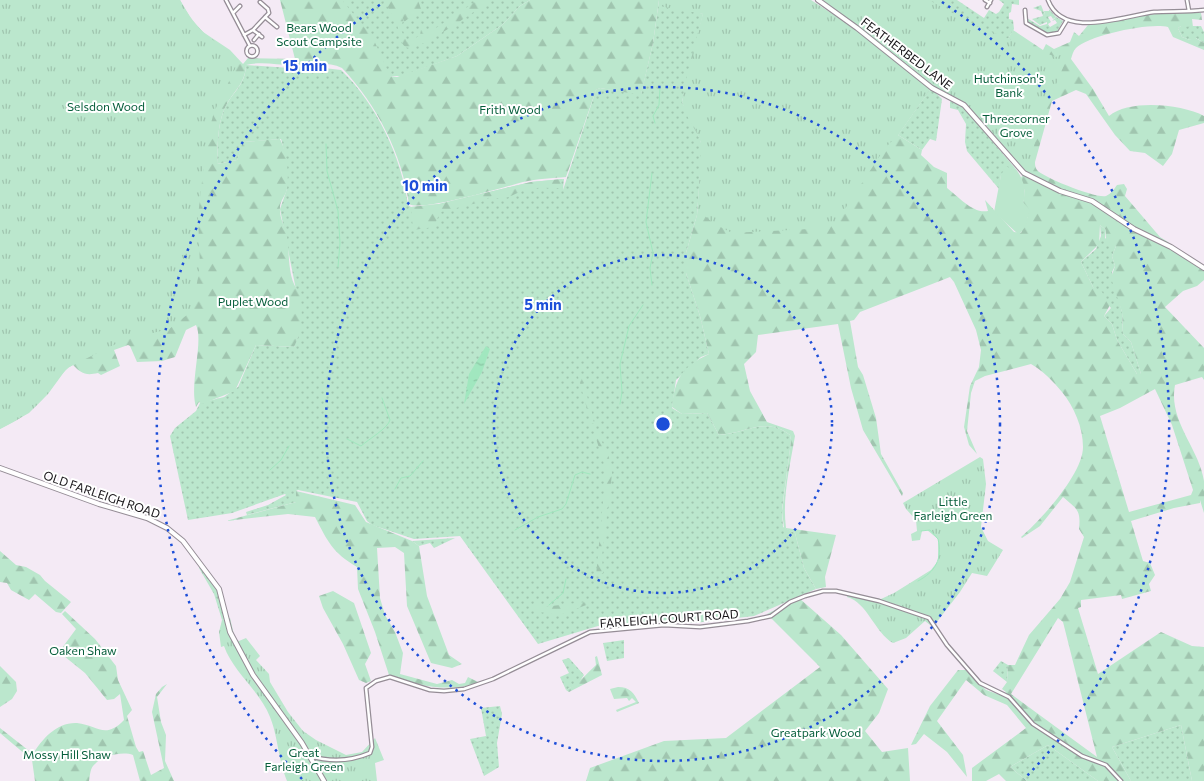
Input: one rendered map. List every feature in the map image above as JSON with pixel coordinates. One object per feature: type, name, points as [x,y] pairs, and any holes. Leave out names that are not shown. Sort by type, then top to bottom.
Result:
[{"type":"street","points":[[226,0],[250,46],[256,48],[255,55],[248,54],[247,50],[250,46]]},
{"type":"street","name":"FEATHERBED LANE","points":[[818,0],[857,28],[932,88],[964,105],[1024,173],[1060,191],[1092,201],[1134,229],[1171,247],[1204,268]]},
{"type":"street","points":[[985,0],[990,1],[987,7]]},
{"type":"street","points":[[1048,0],[1055,13],[1067,20],[1090,24],[1141,14],[1204,10]]},
{"type":"street","points":[[1186,0],[1189,11]]},
{"type":"street","points":[[244,35],[253,30],[265,17],[268,10],[260,2]]},
{"type":"street","points":[[233,14],[240,6]]},
{"type":"street","points":[[1024,10],[1026,23],[1049,35],[1059,32],[1067,20]]},
{"type":"street","points":[[265,17],[277,28]]},
{"type":"street","points":[[253,30],[260,35],[254,40]]},
{"type":"street","name":"OLD FARLEIGH ROAD","points":[[0,468],[99,504],[147,518],[167,528],[183,541],[219,589],[230,632],[253,675],[310,756],[324,781]]},
{"type":"street","name":"FARLEIGH COURT ROAD","points":[[310,756],[334,761],[353,759],[370,753],[372,747],[366,688],[384,678],[390,677],[430,690],[463,689],[493,679],[590,632],[664,625],[700,626],[748,621],[771,616],[790,602],[823,591],[836,591],[924,615],[934,624],[940,636],[959,661],[980,683],[1014,702],[1033,724],[1082,756],[1106,765],[1121,781]]},
{"type":"street","points":[[315,765],[318,759]]},
{"type":"green space","points":[[0,0],[180,0],[191,19],[203,32],[230,50],[243,64],[248,58],[295,59],[280,0],[342,0],[373,38],[390,76],[397,77],[457,56],[502,25],[520,6],[530,0],[659,0],[653,43],[641,95],[600,88],[596,90],[566,177],[523,182],[430,205],[417,206],[409,204],[406,185],[386,131],[355,82],[342,68],[324,64],[258,63],[246,65],[241,83],[227,103],[222,116],[218,137],[217,164],[237,160],[243,142],[280,139],[287,163],[288,183],[280,205],[280,211],[287,237],[291,274],[300,293],[301,307],[300,328],[294,347],[256,345],[235,391],[202,404],[199,402],[196,407],[194,387],[198,332],[196,325],[186,330],[175,357],[162,361],[137,362],[128,345],[114,350],[120,366],[101,375],[98,373],[84,373],[73,365],[65,371],[42,400],[31,410],[0,429]]},
{"type":"green space","name":"Selsdon Wood","points":[[0,0],[180,0],[200,29],[239,61],[214,112],[207,138],[198,216],[200,266],[192,311],[169,329],[124,340],[67,368],[48,394],[29,413],[0,429]]},
{"type":"green space","points":[[331,0],[530,0],[520,6],[502,25],[457,56],[402,76],[385,76]]},
{"type":"green space","points":[[384,0],[418,0],[421,9],[404,22],[402,13],[403,21],[399,33],[397,24]]},
{"type":"green space","points":[[478,0],[490,0],[463,20],[426,42],[410,48],[405,47],[402,42],[400,38],[401,30],[407,42],[410,42],[420,35],[421,30],[433,30]]},
{"type":"green space","points":[[659,0],[703,14],[682,102],[702,147],[697,215],[686,253],[686,273],[700,316],[709,354],[701,357],[676,380],[672,408],[682,414],[707,413],[719,435],[764,426],[781,430],[790,435],[791,441],[782,509],[783,527],[795,533],[804,568],[816,589],[754,616],[694,623],[668,621],[598,626],[538,644],[460,536],[414,539],[372,525],[367,521],[357,502],[298,490],[296,491],[296,502],[247,515],[246,512],[268,505],[285,494],[232,513],[188,520],[170,436],[175,428],[196,411],[200,403],[224,397],[238,387],[256,345],[294,347],[298,336],[296,290],[280,209],[287,189],[286,162],[281,139],[244,142],[237,160],[217,164],[218,137],[222,116],[227,104],[241,84],[246,65],[290,68],[307,66],[341,70],[365,98],[385,132],[400,169],[408,205],[411,207],[439,204],[531,182],[564,179],[563,190],[596,90],[600,88],[641,94],[653,43]]},
{"type":"green space","points":[[659,0],[811,0],[856,29],[931,88],[898,135],[885,148],[837,221],[809,229],[732,233],[713,223],[698,210],[701,140],[682,102],[703,14],[659,6]]},
{"type":"green space","name":"Hutchinson's Bank","points":[[821,0],[929,0],[976,26],[1056,57],[1064,53],[1068,55],[1040,124],[1027,171],[1023,170],[966,104],[936,89]]},
{"type":"green space","points":[[878,0],[957,0],[984,18],[989,10],[996,14],[999,12],[1004,4],[999,0],[1019,0],[1019,5],[1012,4],[1011,12],[1009,13],[1009,19],[1013,20],[1014,29],[1008,39]]},
{"type":"green space","points":[[1041,5],[1045,15],[1044,11],[1049,11],[1049,9],[1056,17],[1063,21],[1057,32],[1047,34],[1027,23],[1025,17],[1040,26],[1047,24],[1047,22],[1040,25],[1032,19],[1043,16],[1041,11],[1033,8]],"holes":[[[1051,16],[1053,19],[1056,17],[1052,21],[1055,20],[1057,23],[1050,27],[1048,24],[1051,22],[1048,17]]]},
{"type":"green space","name":"Threecorner Grove","points":[[1175,12],[1201,13],[1202,20],[1192,19],[1193,27],[1181,26],[1178,28],[1182,37],[1190,40],[1194,37],[1204,43],[1204,50],[1173,37],[1168,27],[1160,26],[1148,26],[1106,34],[1083,43],[1073,52],[1071,59],[1093,89],[1109,116],[1129,107],[1142,105],[1170,106],[1204,116],[1204,123],[1179,130],[1172,154],[1163,166],[1145,153],[1130,151],[1115,135],[1086,94],[1076,90],[1052,101],[1035,166],[1041,173],[1059,182],[1101,196],[1108,195],[1117,185],[1124,184],[1127,189],[1125,196],[1160,237],[1168,242],[1178,254],[1204,271],[1204,280],[1197,286],[1183,291],[1165,307],[1204,348],[1204,380],[1202,377],[1175,385],[1174,398],[1180,422],[1201,469],[1204,481],[1204,513],[1200,500],[1200,503],[1174,508],[1131,521],[1143,561],[1150,563],[1155,575],[1149,584],[1151,591],[1122,599],[1121,595],[1081,600],[1081,607],[1078,608],[1098,674],[1161,632],[1192,646],[1204,647],[1204,781],[1192,781],[1181,725],[1112,747],[1131,781],[1098,781],[1048,745],[1010,767],[1027,781],[1006,781],[999,774],[986,781],[972,781],[972,768],[1026,728],[1007,705],[984,695],[966,680],[937,721],[963,755],[967,777],[947,752],[924,734],[916,744],[911,745],[930,706],[958,670],[966,670],[986,690],[1003,696],[1006,692],[1002,689],[1007,682],[1008,665],[1015,665],[1029,635],[1060,599],[1070,582],[1084,537],[1079,529],[1079,514],[1072,504],[1063,497],[1040,526],[1021,537],[1049,509],[1076,470],[1083,447],[1077,418],[1059,388],[1044,373],[1031,364],[985,376],[975,381],[971,393],[967,431],[977,454],[969,445],[964,427],[970,386],[979,367],[981,350],[976,330],[950,277],[860,312],[854,320],[850,321],[858,367],[863,375],[876,418],[881,454],[903,493],[902,496],[863,430],[851,388],[838,324],[758,335],[756,352],[744,364],[750,391],[767,422],[793,431],[795,436],[786,493],[786,528],[836,535],[825,577],[826,587],[816,589],[804,568],[795,533],[784,528],[782,511],[791,441],[790,435],[781,430],[764,426],[719,435],[707,413],[682,414],[672,407],[675,388],[682,374],[692,364],[709,354],[700,316],[686,273],[686,253],[697,215],[702,147],[683,104],[685,88],[703,14],[843,21],[856,29],[931,88],[898,135],[922,150],[921,155],[934,167],[947,173],[947,188],[961,200],[977,210],[988,211],[985,200],[1014,232],[1021,233],[1028,216],[1023,202],[1025,192],[1021,178],[1024,172],[986,125],[961,101],[983,29],[1008,39],[1013,30],[1043,50],[1046,44],[1054,49],[1070,42],[1074,32],[1079,36],[1088,25],[1127,17]],"holes":[[[1100,225],[1106,230],[1106,243],[1116,246],[1112,256],[1115,266],[1111,278],[1122,312],[1123,334],[1131,342],[1141,374],[1137,374],[1117,340],[1112,324],[1104,316],[1110,305],[1102,292],[1093,287],[1081,262],[1099,244]],[[1155,389],[1172,425],[1193,490],[1191,495],[1129,512],[1100,416],[1120,408]],[[1058,618],[1063,622],[1097,757],[1011,694]]]},
{"type":"green space","points":[[1181,26],[1201,26],[1204,32],[1204,43],[1196,38],[1190,40],[1182,37],[1178,28]]},
{"type":"green space","points":[[931,88],[942,99],[936,141],[930,139],[922,150],[898,135]]},
{"type":"green space","points":[[950,101],[963,107],[1015,168],[1001,175],[999,189],[967,151],[965,142],[966,124],[958,110],[950,108]]},
{"type":"green space","points":[[1006,166],[1013,170],[1015,168],[1020,175],[1025,189],[1023,202],[1030,210],[1025,227],[1019,235],[994,212],[1001,175]]},
{"type":"green space","points":[[562,179],[560,188],[529,189],[501,199],[492,196],[481,202],[440,212],[434,227],[413,230],[411,207],[439,204],[531,182]]},
{"type":"green space","points":[[1100,225],[1106,230],[1105,238],[1116,246],[1112,256],[1115,266],[1112,272],[1122,312],[1123,334],[1131,342],[1141,374],[1137,374],[1117,340],[1112,324],[1104,316],[1111,308],[1093,287],[1081,262],[1096,249],[1101,236]]},
{"type":"green space","points":[[579,369],[595,423],[591,424],[577,372]]},
{"type":"green space","points":[[593,429],[596,429],[612,468],[602,556],[603,573],[596,576],[606,470]]},
{"type":"green space","name":"Little Farleigh Green","points":[[980,457],[983,459],[986,484],[981,527],[988,541],[1003,550],[987,576],[972,573],[936,623],[930,625],[925,621],[906,638],[893,643],[881,632],[860,605],[847,597],[848,593],[881,599],[931,570],[938,561],[938,539],[927,530],[922,531],[920,540],[912,541],[911,534],[917,531],[916,520],[903,503]]},
{"type":"green space","points":[[296,491],[355,505],[366,522],[412,541],[419,546],[427,596],[449,655],[462,664],[452,668],[431,663],[407,606],[404,553],[395,547],[377,548],[380,598],[385,615],[395,632],[403,653],[400,674],[437,684],[452,680],[459,684],[465,683],[468,677],[480,683],[445,688],[412,683],[389,675],[358,589],[357,567],[336,551],[315,517],[288,514],[226,521],[296,502]]},
{"type":"green space","points":[[455,538],[434,548],[430,543],[419,546],[412,541]]},
{"type":"green space","points":[[0,551],[16,565],[26,567],[40,575],[71,602],[61,613],[56,612],[35,594],[29,600],[11,590],[7,583],[0,582]]},
{"type":"green space","points":[[200,566],[218,590],[225,619],[222,620],[214,594],[199,568]]},
{"type":"green space","points":[[333,591],[354,603],[371,653],[365,664],[371,681],[366,683],[359,680],[343,644],[323,608],[319,596]]},
{"type":"green space","name":"Greatpark Wood","points":[[799,598],[841,635],[888,689],[879,713],[865,731],[882,752],[908,748],[910,781],[586,781],[590,768],[664,741],[726,738],[820,667],[767,614]]},
{"type":"green space","points":[[586,602],[589,604],[557,616],[550,613],[536,612],[534,604],[538,603],[543,607]]},
{"type":"green space","points":[[65,611],[95,639],[116,666],[118,680],[132,710],[127,716],[136,747],[139,752],[143,751],[151,775],[164,768],[152,712],[156,694],[167,684],[157,697],[161,722],[166,735],[165,761],[174,781],[140,781],[133,755],[123,754],[112,755],[97,762],[91,769],[89,781],[35,781],[32,760],[0,733],[0,728],[33,754],[51,732],[63,725],[77,723],[106,730],[117,726],[124,720],[120,694],[114,699],[107,700],[85,673],[59,652],[76,629],[62,614]]},
{"type":"green space","name":"Great Farleigh Green","points":[[230,618],[235,639],[239,641],[246,638],[260,656],[256,660],[269,674],[270,682],[288,712],[303,731],[316,740],[346,755],[362,752],[375,738],[384,760],[375,763],[377,781],[287,781],[273,724],[266,708],[234,664],[224,646],[221,647],[219,632],[222,620]]},
{"type":"green space","points":[[624,640],[624,658],[607,661],[603,643]]},
{"type":"green space","points":[[597,656],[602,675],[569,692],[566,690],[579,682],[596,665],[595,657]]},
{"type":"green space","points":[[569,658],[584,675],[578,684],[566,690],[560,677],[569,673],[562,660]]},
{"type":"green space","points":[[1001,661],[1008,665],[1007,682],[993,671]]},
{"type":"green space","points":[[0,666],[16,682],[17,691],[12,699],[0,707]]},
{"type":"green space","points":[[618,687],[631,691],[639,703],[617,712],[616,710],[636,702],[632,698],[629,701],[627,698],[614,699],[610,689]]},
{"type":"green space","points":[[500,706],[502,714],[497,743],[499,767],[484,776],[470,739],[486,736],[481,708]]},
{"type":"green space","points":[[1181,725],[1192,781],[1131,781],[1112,747]]},
{"type":"green space","points":[[1048,745],[1098,781],[1027,781],[1010,767]]},
{"type":"water","points":[[486,346],[490,349],[482,372],[464,404],[469,374]]},
{"type":"waterway","points":[[655,123],[653,116],[659,105],[660,87]]},
{"type":"waterway","points":[[326,144],[327,171],[338,211],[340,243],[338,267]]},
{"type":"waterway","points":[[652,173],[646,222],[653,253],[650,268],[652,285]]},
{"type":"waterway","points":[[620,404],[622,392],[620,364],[629,326],[643,305]]},
{"type":"waterway","points":[[347,439],[361,446],[389,423],[390,420],[382,398]]},
{"type":"waterway","points":[[270,470],[281,460],[289,446]]},
{"type":"waterway","points":[[395,489],[401,478],[410,476],[423,461]]},
{"type":"waterway","points":[[515,530],[538,517],[562,509],[566,504],[575,475],[582,472],[590,474]]},
{"type":"waterway","points":[[918,581],[933,569],[939,553],[938,539],[930,530],[921,531]]},
{"type":"waterway","points":[[549,605],[563,593],[566,579]]},
{"type":"park label","name":"Bears Wood Scout Campsite","points":[[319,34]]},
{"type":"park label","name":"Frith Wood","points":[[510,109]]},
{"type":"park label","name":"Puplet Wood","points":[[253,301]]},
{"type":"park label","name":"Oaken Shaw","points":[[83,650]]},
{"type":"park label","name":"Mossy Hill Shaw","points":[[67,754]]}]
